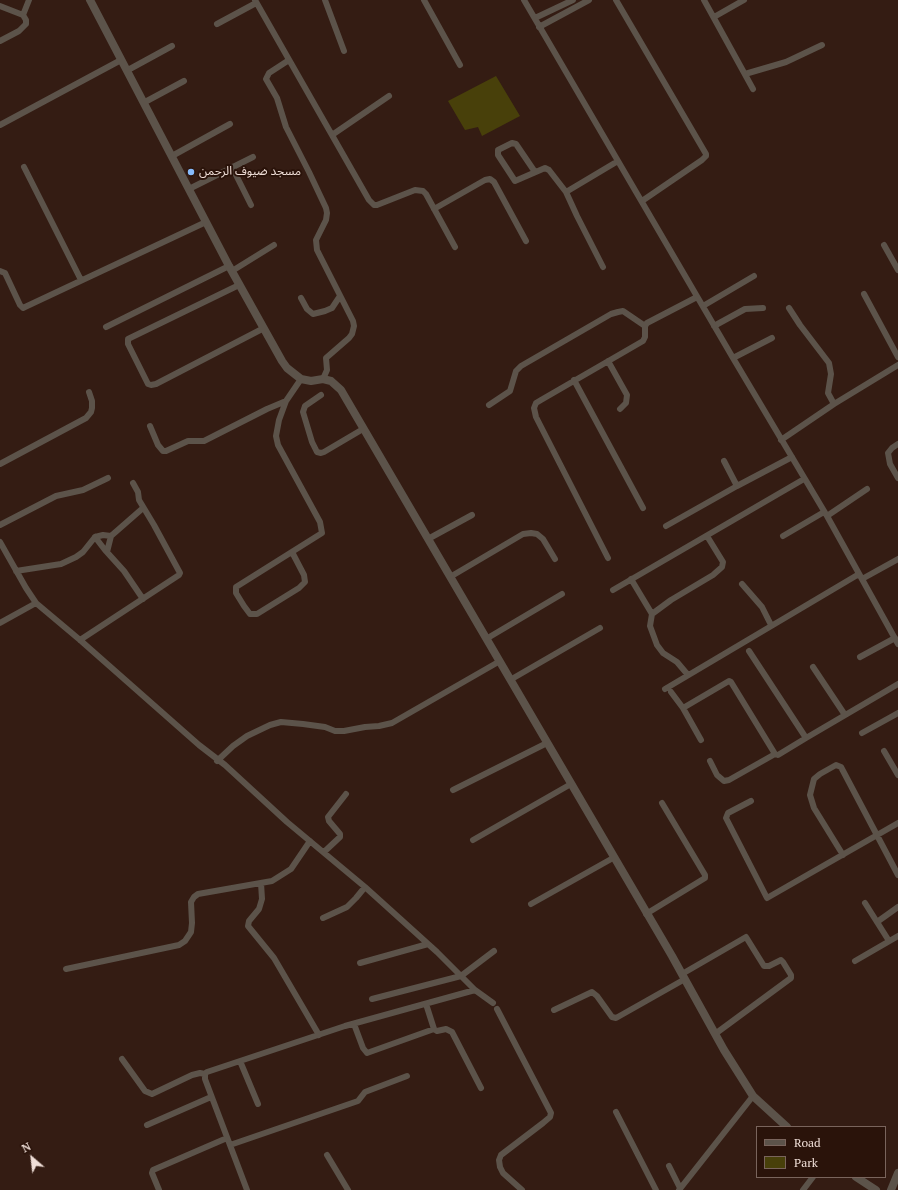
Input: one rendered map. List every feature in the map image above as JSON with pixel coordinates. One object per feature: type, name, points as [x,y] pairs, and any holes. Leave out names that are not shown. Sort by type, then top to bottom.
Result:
[{"type":"street","points":[[23,15],[29,0]]},
{"type":"street","points":[[90,0],[145,102],[239,285],[287,368],[301,379],[311,381],[323,379],[331,381],[338,386],[500,661],[715,1034],[753,1096],[786,1126]]},
{"type":"street","points":[[325,0],[344,51]]},
{"type":"street","points":[[424,0],[460,65]]},
{"type":"street","points":[[524,0],[714,326],[826,514],[896,641],[860,657]]},
{"type":"street","points":[[535,18],[573,0]]},
{"type":"street","points":[[539,27],[589,0]]},
{"type":"street","points":[[616,0],[706,154],[702,160],[642,201]]},
{"type":"street","points":[[704,0],[753,89]]},
{"type":"street","points":[[714,17],[744,0]]},
{"type":"street","points":[[217,24],[255,1],[372,203],[381,204],[415,190],[420,190],[426,194],[455,247]]},
{"type":"street","points":[[0,6],[23,15],[26,20],[24,27],[0,41]]},
{"type":"street","points":[[745,74],[786,62],[822,45]]},
{"type":"street","points":[[128,70],[172,46]]},
{"type":"street","points":[[0,125],[121,60]]},
{"type":"street","points":[[289,60],[268,73],[266,79],[277,98],[286,127],[326,208],[326,220],[318,236],[316,245],[353,321],[354,330],[349,338],[326,358],[326,370],[323,379]]},
{"type":"street","points":[[145,102],[184,81]]},
{"type":"street","points":[[332,135],[389,96]]},
{"type":"street","points":[[172,156],[230,124]]},
{"type":"street","points":[[535,172],[516,144],[512,143],[498,150],[498,155],[515,182],[535,172],[542,168],[547,168],[566,192],[603,267]]},
{"type":"street","points":[[189,189],[253,157]]},
{"type":"street","points":[[566,192],[618,161]]},
{"type":"street","points":[[24,167],[81,280]]},
{"type":"street","points":[[232,167],[251,205]]},
{"type":"street","points":[[434,209],[485,180],[490,179],[494,182],[526,241]]},
{"type":"street","points":[[0,271],[5,273],[20,305],[23,308],[206,222]]},
{"type":"street","points":[[106,327],[231,269],[274,244]]},
{"type":"street","points":[[884,245],[898,270]]},
{"type":"street","points":[[703,306],[754,276]]},
{"type":"street","points":[[239,285],[128,339],[128,344],[148,384],[156,384],[264,328]]},
{"type":"street","points":[[864,294],[898,357]]},
{"type":"street","points":[[300,298],[307,309],[314,314],[332,308],[340,296]]},
{"type":"street","points":[[608,558],[534,413],[534,408],[536,404],[574,380],[643,341],[645,338],[645,326],[652,320],[697,297]]},
{"type":"street","points":[[714,326],[745,309],[763,308]]},
{"type":"street","points":[[789,308],[829,363],[832,374],[828,393],[834,404]]},
{"type":"street","points":[[489,405],[510,391],[518,368],[611,314],[623,312],[645,326]]},
{"type":"street","points":[[733,358],[772,338]]},
{"type":"street","points":[[608,361],[627,395],[626,403],[620,409]]},
{"type":"street","points":[[781,440],[834,404],[898,365]]},
{"type":"street","points":[[292,552],[304,575],[305,582],[299,588],[256,614],[250,614],[236,593],[236,587],[322,533],[320,522],[278,445],[276,436],[286,401],[301,379]]},
{"type":"street","points":[[574,380],[643,508]]},
{"type":"street","points":[[0,464],[86,418],[91,412],[92,408],[92,401],[89,392]]},
{"type":"street","points":[[321,395],[305,406],[303,412],[312,442],[317,452],[324,452],[363,429]]},
{"type":"street","points":[[150,426],[161,449],[166,450],[188,441],[204,441],[209,439],[268,408],[286,401]]},
{"type":"street","points":[[898,444],[888,453],[890,464],[898,478]]},
{"type":"street","points":[[666,526],[792,457]]},
{"type":"street","points":[[724,461],[737,486]]},
{"type":"street","points":[[0,525],[56,496],[83,490],[108,478]]},
{"type":"street","points":[[613,590],[804,479]]},
{"type":"street","points":[[80,640],[180,573],[143,508],[139,500],[138,492],[133,483]]},
{"type":"street","points":[[783,536],[826,514],[867,489]]},
{"type":"street","points":[[107,552],[111,536],[143,508]]},
{"type":"street","points":[[428,539],[472,516]]},
{"type":"street","points":[[16,571],[61,564],[83,552],[95,537],[103,534],[111,536]]},
{"type":"street","points":[[450,577],[523,534],[537,534],[543,539],[556,559]]},
{"type":"street","points":[[652,614],[722,567],[723,562],[707,536]]},
{"type":"street","points":[[95,537],[124,571],[143,599]]},
{"type":"street","points":[[0,542],[36,603],[217,760],[225,765],[287,822],[366,887],[475,990],[495,1006],[551,1113],[550,1117],[543,1124],[501,1155],[499,1160],[503,1173],[522,1190]]},
{"type":"street","points":[[701,740],[683,708],[668,690],[688,675],[771,625],[860,576],[898,559]]},
{"type":"street","points":[[631,580],[652,614],[650,626],[656,645],[663,653],[677,662],[688,675]]},
{"type":"street","points":[[742,584],[762,607],[771,625]]},
{"type":"street","points":[[486,639],[562,594]]},
{"type":"street","points":[[0,623],[36,603]]},
{"type":"street","points":[[510,680],[600,628]]},
{"type":"street","points":[[750,651],[806,738]]},
{"type":"street","points":[[217,760],[247,736],[270,724],[281,722],[303,724],[344,731],[392,723],[500,661]]},
{"type":"street","points":[[813,667],[845,715]]},
{"type":"street","points":[[683,708],[729,681],[775,754]]},
{"type":"street","points":[[710,761],[717,775],[724,781],[729,780],[775,754],[778,755],[898,684]]},
{"type":"street","points":[[862,734],[898,712]]},
{"type":"street","points":[[452,790],[547,743]]},
{"type":"street","points":[[884,751],[898,775]]},
{"type":"street","points":[[843,855],[811,802],[810,795],[814,779],[820,774],[836,766],[841,767],[898,875]]},
{"type":"street","points":[[473,840],[571,784]]},
{"type":"street","points":[[324,852],[340,838],[340,834],[329,821],[328,817],[346,794]]},
{"type":"street","points":[[751,801],[728,814],[726,818],[767,898],[898,823]]},
{"type":"street","points":[[646,914],[705,878],[705,875],[662,803]]},
{"type":"street","points":[[66,969],[179,945],[185,941],[191,932],[191,902],[194,897],[198,894],[272,881],[291,869],[310,841]]},
{"type":"street","points":[[531,904],[613,858]]},
{"type":"street","points":[[261,883],[261,904],[257,912],[249,921],[248,926],[274,958],[319,1035]]},
{"type":"street","points":[[323,918],[347,907],[366,887]]},
{"type":"street","points":[[865,903],[889,941]]},
{"type":"street","points":[[877,922],[898,908]]},
{"type":"street","points":[[855,961],[898,936]]},
{"type":"street","points":[[554,1010],[592,992],[597,996],[612,1017],[616,1018],[746,937],[764,966],[769,966],[781,960],[791,975],[791,978],[715,1034]]},
{"type":"street","points":[[360,963],[428,944]]},
{"type":"street","points":[[372,999],[461,976],[494,952]]},
{"type":"street","points":[[122,1059],[145,1091],[147,1093],[154,1093],[192,1075],[200,1073],[205,1074],[207,1072],[354,1024],[475,990]]},
{"type":"street","points":[[426,1004],[434,1029]]},
{"type":"street","points":[[354,1024],[363,1048],[367,1053],[434,1029],[446,1029],[452,1032],[481,1088]]},
{"type":"street","points":[[240,1061],[258,1104]]},
{"type":"street","points":[[205,1074],[205,1079],[211,1097],[247,1190]]},
{"type":"street","points":[[230,1145],[358,1101],[365,1092],[407,1076]]},
{"type":"street","points":[[669,1166],[680,1189],[753,1096]]},
{"type":"street","points":[[147,1125],[211,1097]]},
{"type":"street","points":[[616,1112],[656,1190]]},
{"type":"street","points":[[159,1190],[152,1173],[153,1170],[227,1138]]},
{"type":"street","points":[[327,1155],[348,1190]]},
{"type":"street","points":[[891,1190],[898,1173]]},
{"type":"street","points":[[803,1190],[812,1178]]},
{"type":"street","points":[[858,1178],[876,1190]]},
{"type":"green space","points":[[496,76],[520,116],[482,136],[478,127],[465,130],[448,101]]},
{"type":"place","name":"مسجد ضيوف الرحمن","points":[[191,172]]}]
